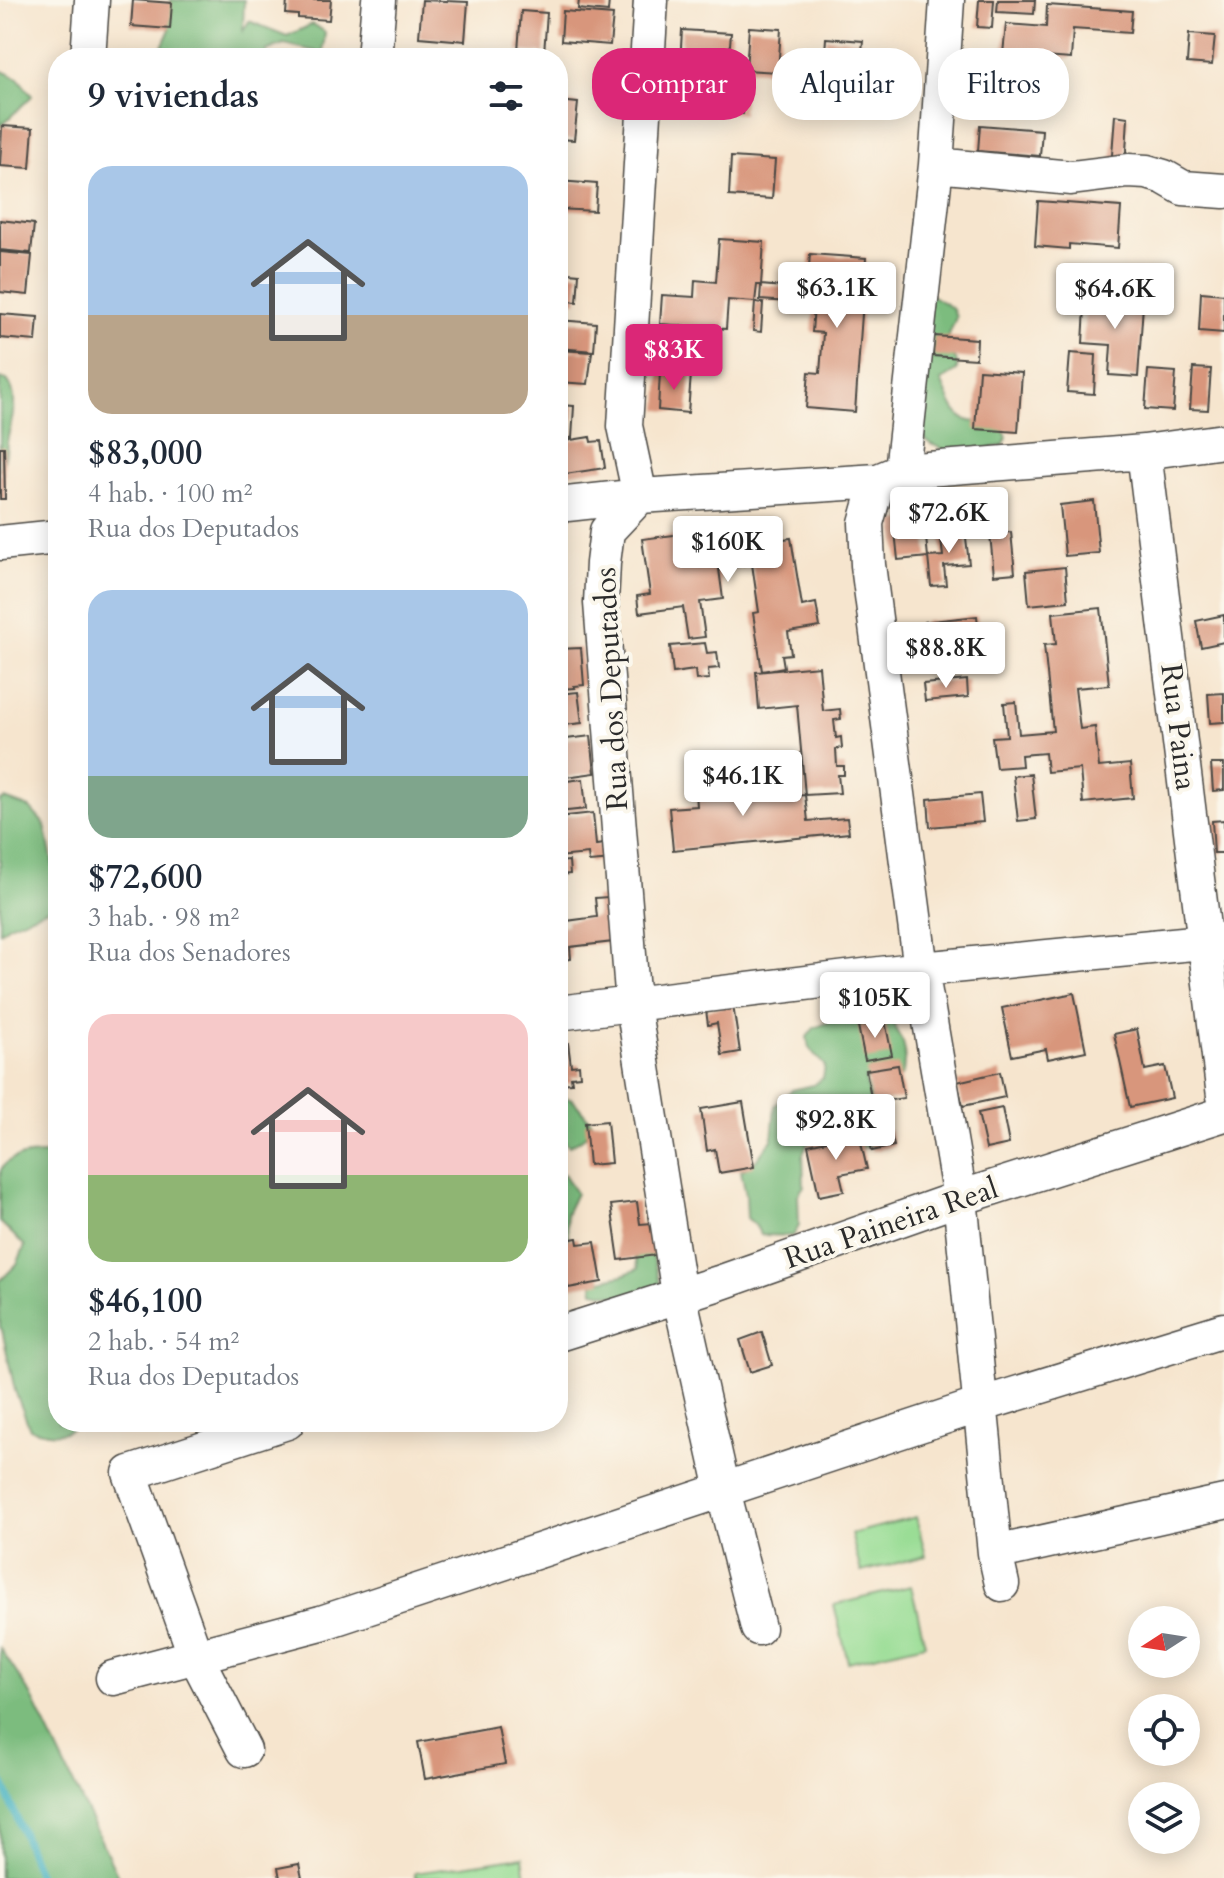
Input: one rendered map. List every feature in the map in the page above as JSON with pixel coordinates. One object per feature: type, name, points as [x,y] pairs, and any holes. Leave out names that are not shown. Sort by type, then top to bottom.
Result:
[{"type":"street","points":[[89,48],[92,0]]},
{"type":"street","points":[[375,48],[379,0]]},
{"type":"street","points":[[640,496],[625,426],[651,0]]},
{"type":"street","points":[[947,0],[936,165],[890,476],[866,523],[868,565],[921,969],[960,1198],[999,1569],[1224,1502]]},
{"type":"street","points":[[936,165],[1071,178],[1128,171],[1147,172],[1183,188],[1224,191]]},
{"type":"street","points":[[568,504],[1144,452],[1224,441]]},
{"type":"street","name":"Rua Paina","points":[[1144,452],[1215,941],[1224,1096]]},
{"type":"street","name":"Rua dos Deputados","points":[[640,496],[607,531],[601,603],[633,1005],[679,1294],[758,1628]]},
{"type":"street","points":[[0,543],[48,538]]},
{"type":"street","points":[[568,1012],[921,969],[1215,941]]},
{"type":"street","name":"Rua Paineira Real","points":[[568,1331],[719,1283],[960,1198],[1224,1114]]},
{"type":"street","points":[[113,1678],[321,1623],[980,1405],[1224,1330]]},
{"type":"street","points":[[244,1750],[196,1657],[130,1473],[256,1432]]},
{"type":"green space","points":[[171,0],[244,0],[243,31],[249,21],[287,36],[313,24],[325,32],[323,48],[284,44],[274,48],[162,48],[170,29]]},
{"type":"green space","points":[[0,70],[18,78],[32,96],[0,127]]},
{"type":"green space","points":[[928,293],[952,308],[956,317],[948,342],[957,362],[957,371],[941,381],[951,404],[965,419],[998,425],[1007,438],[1003,446],[952,453],[933,445],[909,427],[901,317],[905,308]]},
{"type":"green space","points":[[0,378],[7,380],[11,386],[14,400],[5,457],[0,468]]},
{"type":"green space","points":[[5,799],[30,808],[45,825],[48,840],[48,909],[9,925],[0,932],[0,801]]},
{"type":"green space","points":[[856,985],[885,1001],[905,1052],[903,1073],[896,1082],[886,1086],[865,1079],[879,1119],[878,1141],[841,1158],[826,1140],[815,1137],[807,1144],[803,1154],[804,1186],[798,1195],[799,1226],[793,1236],[761,1235],[747,1218],[741,1171],[753,1164],[772,1140],[775,1106],[792,1090],[813,1085],[823,1078],[825,1066],[809,1048],[807,1037],[814,1028],[835,1020],[840,999],[845,991]]},
{"type":"green space","points":[[568,1098],[593,1124],[584,1137],[569,1146]]},
{"type":"green space","points":[[48,1154],[48,1432],[66,1432],[63,1433],[43,1432],[30,1429],[15,1391],[0,1327],[0,1281],[17,1264],[25,1246],[0,1222],[1,1170],[9,1161],[28,1155]]},
{"type":"green space","points":[[568,1180],[576,1193],[568,1210]]},
{"type":"green space","points":[[651,1250],[660,1283],[651,1303],[594,1291],[593,1282],[638,1269],[635,1256]]},
{"type":"green space","points":[[916,1517],[926,1556],[861,1572],[851,1534]]},
{"type":"green space","points":[[911,1586],[925,1644],[848,1662],[834,1605]]},
{"type":"green space","points":[[0,1648],[31,1695],[119,1878],[0,1878]]},
{"type":"green space","points":[[523,1857],[526,1878],[415,1878],[415,1873]]},
{"type":"building","points":[[133,0],[172,3],[170,29],[131,26]]},
{"type":"building","points":[[287,0],[331,0],[329,20],[286,14]]},
{"type":"building","points":[[422,0],[468,2],[465,41],[419,37]]},
{"type":"building","points":[[579,0],[609,0],[608,12],[578,9]]},
{"type":"building","points":[[979,0],[994,0],[992,28],[977,27]]},
{"type":"building","points":[[998,0],[1035,0],[1034,14],[997,12]]},
{"type":"building","points":[[1047,5],[1132,11],[1130,33],[1073,29],[1071,59],[1069,48],[1004,48],[1006,24],[1046,27]]},
{"type":"building","points":[[521,11],[547,13],[544,48],[518,48]]},
{"type":"building","points":[[563,11],[613,15],[610,45],[561,41]]},
{"type":"building","points":[[749,27],[781,29],[780,48],[772,48],[772,72],[756,71],[756,48],[748,48]]},
{"type":"building","points":[[682,30],[731,33],[730,48],[681,48]]},
{"type":"building","points":[[1189,34],[1215,36],[1212,65],[1187,63]]},
{"type":"building","points":[[826,38],[863,41],[862,48],[825,48]]},
{"type":"building","points":[[568,102],[578,103],[574,140],[568,140]]},
{"type":"building","points":[[1115,115],[1128,117],[1125,169],[1111,168]]},
{"type":"building","points":[[980,125],[1042,130],[1040,156],[978,151]]},
{"type":"building","points":[[2,126],[33,128],[30,168],[0,166]]},
{"type":"building","points":[[731,157],[775,160],[772,199],[729,196]]},
{"type":"building","points":[[568,182],[597,184],[595,211],[568,210]]},
{"type":"building","points":[[1038,201],[1121,207],[1118,248],[1069,244],[1069,249],[1035,246]]},
{"type":"building","points":[[0,220],[34,224],[31,253],[0,250]]},
{"type":"building","points":[[719,239],[764,242],[761,285],[757,285],[755,302],[728,300],[726,329],[660,324],[662,295],[694,297],[695,280],[716,282]]},
{"type":"building","points":[[0,252],[32,255],[28,295],[0,292]]},
{"type":"building","points":[[810,254],[866,258],[855,412],[806,408],[809,372],[820,373],[823,333],[812,332],[815,292],[807,292]]},
{"type":"building","points":[[568,273],[579,274],[577,302],[568,301]]},
{"type":"building","points":[[761,285],[806,289],[805,303],[760,300]]},
{"type":"building","points":[[1086,290],[1115,292],[1114,303],[1143,305],[1138,377],[1109,375],[1111,345],[1083,343]]},
{"type":"building","points":[[1201,292],[1224,294],[1224,333],[1199,331]]},
{"type":"building","points":[[755,302],[763,303],[761,332],[753,331]]},
{"type":"building","points":[[0,314],[38,317],[36,341],[0,338]]},
{"type":"building","points":[[568,321],[596,323],[594,351],[568,349]]},
{"type":"building","points":[[934,336],[977,339],[976,359],[933,356]]},
{"type":"building","points":[[568,351],[592,352],[588,384],[568,383]]},
{"type":"building","points":[[1070,353],[1096,355],[1094,394],[1067,392]]},
{"type":"building","points":[[1193,368],[1211,369],[1208,410],[1190,409]]},
{"type":"building","points":[[979,370],[1022,373],[1018,432],[975,429]]},
{"type":"building","points":[[1148,370],[1176,372],[1173,411],[1145,409]]},
{"type":"building","points":[[660,372],[691,374],[688,413],[658,410]]},
{"type":"building","points":[[568,406],[574,406],[572,438],[568,438]]},
{"type":"building","points":[[590,437],[591,442],[601,441],[605,468],[568,474],[568,440]]},
{"type":"building","points":[[0,447],[4,447],[5,499],[0,499]]},
{"type":"building","points":[[1094,501],[1099,553],[1065,556],[1060,505]]},
{"type":"building","points":[[924,518],[928,557],[898,560],[894,521]]},
{"type":"building","points":[[746,529],[748,544],[791,538],[802,606],[816,603],[820,627],[788,632],[791,654],[782,655],[784,667],[762,671],[753,613],[759,612],[752,564],[719,569],[723,599],[700,602],[705,637],[688,639],[683,607],[639,613],[637,596],[650,594],[642,539]]},
{"type":"building","points":[[965,529],[969,564],[944,566],[946,585],[931,586],[928,557],[943,556],[940,531]]},
{"type":"building","points":[[1011,532],[1015,573],[994,575],[990,534]]},
{"type":"building","points":[[1065,567],[1068,601],[1029,605],[1026,571]]},
{"type":"building","points":[[1101,608],[1109,685],[1075,688],[1080,729],[1095,727],[1099,767],[1130,764],[1133,798],[1083,803],[1080,769],[1047,772],[1045,753],[1021,755],[1022,766],[996,768],[992,737],[1007,736],[1004,703],[1016,702],[1019,734],[1053,731],[1044,645],[1056,644],[1053,613]]},
{"type":"building","points":[[1224,615],[1224,642],[1201,647],[1196,621]]},
{"type":"building","points":[[977,616],[980,645],[927,650],[924,622]]},
{"type":"building","points":[[705,643],[707,653],[717,652],[719,668],[708,669],[709,679],[696,680],[695,670],[673,673],[670,646]]},
{"type":"building","points":[[581,648],[584,685],[575,688],[568,688],[568,649]]},
{"type":"building","points":[[819,666],[823,711],[840,709],[841,719],[834,720],[836,738],[841,737],[842,748],[836,749],[837,766],[844,766],[844,775],[838,775],[840,793],[805,795],[797,705],[759,709],[756,672]]},
{"type":"building","points":[[967,680],[968,697],[925,701],[923,684]]},
{"type":"building","points":[[578,692],[582,723],[568,725],[568,693]]},
{"type":"building","points":[[1224,693],[1224,722],[1210,723],[1208,694]]},
{"type":"building","points":[[591,736],[595,773],[568,777],[568,739]]},
{"type":"building","points":[[1211,764],[1224,764],[1224,790],[1213,791]]},
{"type":"building","points":[[1031,774],[1036,819],[1018,821],[1013,776]]},
{"type":"building","points":[[743,777],[745,801],[805,795],[808,821],[847,818],[849,833],[673,850],[669,808],[697,806],[695,781]]},
{"type":"building","points":[[583,779],[586,809],[568,811],[568,781]]},
{"type":"building","points":[[980,794],[983,822],[930,827],[928,799]]},
{"type":"building","points":[[593,813],[596,845],[611,843],[613,860],[589,862],[588,854],[568,856],[568,816]]},
{"type":"building","points":[[1224,820],[1224,853],[1214,853],[1212,821]]},
{"type":"building","points":[[608,897],[613,942],[570,947],[571,959],[568,959],[568,921],[597,917],[595,898]]},
{"type":"building","points":[[1074,993],[1086,1051],[1048,1059],[1046,1049],[1012,1056],[1002,1008]]},
{"type":"building","points":[[733,1005],[740,1052],[722,1055],[717,1023],[708,1025],[706,1010]]},
{"type":"building","points":[[885,1021],[892,1055],[865,1060],[858,1026]]},
{"type":"building","points":[[1137,1029],[1145,1070],[1165,1066],[1172,1098],[1130,1107],[1114,1034]]},
{"type":"building","points":[[568,1043],[571,1066],[579,1065],[580,1076],[571,1077],[572,1083],[568,1083]]},
{"type":"building","points":[[898,1065],[904,1098],[872,1103],[866,1070]]},
{"type":"building","points":[[1000,1072],[1005,1097],[963,1106],[957,1082]]},
{"type":"building","points":[[743,1102],[754,1167],[719,1173],[715,1149],[707,1151],[701,1109]]},
{"type":"building","points":[[1002,1108],[1009,1144],[986,1149],[978,1113]]},
{"type":"building","points":[[607,1121],[611,1163],[589,1165],[585,1123]]},
{"type":"building","points":[[890,1130],[894,1146],[872,1151],[868,1135]]},
{"type":"building","points":[[859,1134],[867,1169],[840,1174],[844,1191],[819,1196],[808,1145]]},
{"type":"building","points":[[637,1202],[640,1224],[653,1223],[657,1255],[619,1260],[611,1205]]},
{"type":"building","points":[[577,1238],[578,1244],[595,1242],[602,1282],[568,1288],[568,1240]]},
{"type":"building","points":[[762,1332],[772,1365],[750,1372],[740,1340]]},
{"type":"building","points":[[498,1727],[505,1764],[425,1779],[418,1742]]},
{"type":"building","points":[[299,1864],[302,1878],[280,1878],[278,1868]]},
{"type":"waterway","points":[[0,1775],[40,1878]]}]
